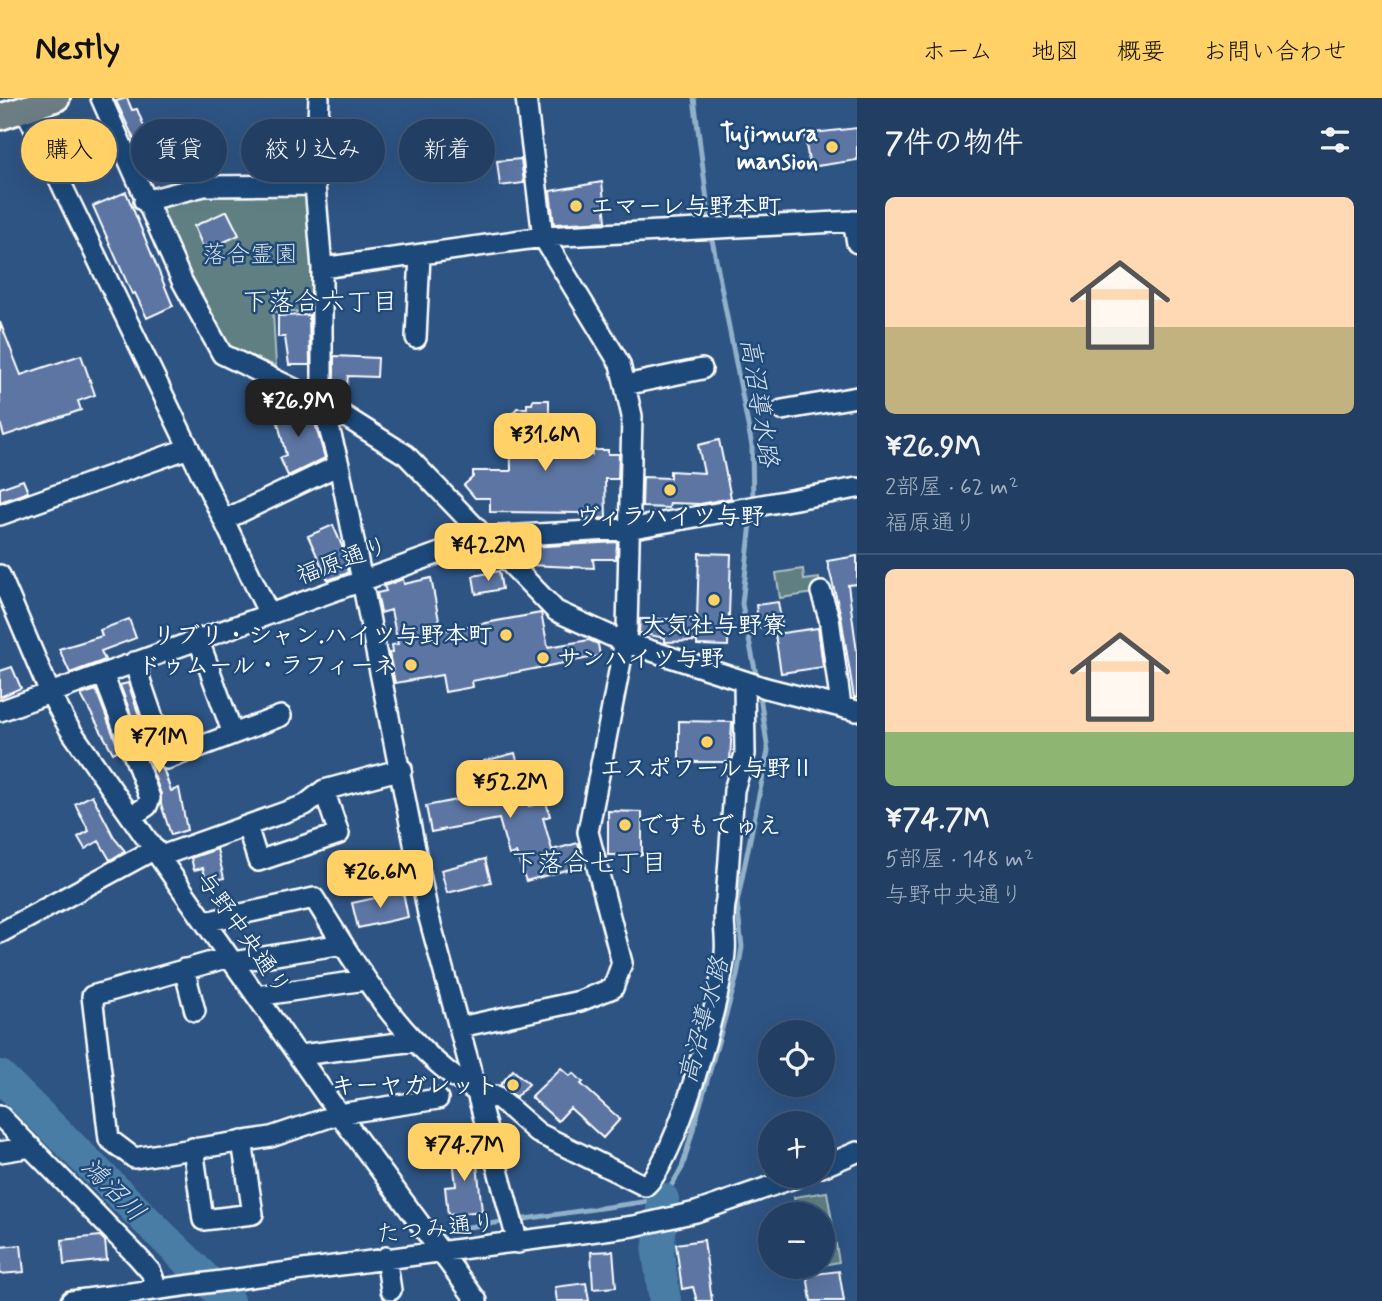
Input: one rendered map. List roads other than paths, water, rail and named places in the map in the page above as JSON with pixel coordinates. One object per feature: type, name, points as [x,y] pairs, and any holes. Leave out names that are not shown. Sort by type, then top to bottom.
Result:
[{"type":"main road","points":[[0,117],[42,102]]},
{"type":"street","points":[[102,98],[144,201],[182,281],[222,354],[322,402],[406,455],[556,611],[624,642],[753,684],[849,709],[821,592]]},
{"type":"street","points":[[318,98],[315,185],[322,268],[322,402],[339,465],[402,769],[428,914],[514,1228]]},
{"type":"street","points":[[460,1027],[580,1001],[613,988],[622,963],[588,832],[624,642],[632,416],[620,363],[543,237],[526,98]]},
{"type":"street","points":[[42,102],[189,448],[269,614]]},
{"type":"street","points":[[144,201],[204,186],[315,185]]},
{"type":"street","points":[[322,268],[543,237],[711,227],[855,221],[857,243]]},
{"type":"street","points":[[416,338],[420,255]]},
{"type":"street","points":[[625,385],[702,369]]},
{"type":"street","points":[[782,410],[857,397]]},
{"type":"street","points":[[0,515],[189,448]]},
{"type":"street","points":[[224,520],[339,465]]},
{"type":"street","name":"福原通り","points":[[0,711],[199,641],[362,578],[484,537],[628,529],[857,488]]},
{"type":"street","name":"与野中央通り","points":[[0,575],[7,614],[69,728],[339,1114],[477,1301]]},
{"type":"street","points":[[199,641],[233,734]]},
{"type":"street","points":[[134,662],[167,759],[281,716]]},
{"type":"street","points":[[103,674],[150,798],[147,806],[132,816]]},
{"type":"street","points":[[205,922],[314,898],[365,980],[415,1041],[463,1084],[480,1097],[496,1096],[538,1133],[645,1186],[656,1175],[687,1103],[722,974],[726,950],[722,916],[726,900],[734,790],[745,754],[753,684]]},
{"type":"street","points":[[0,933],[158,853],[306,805],[324,790],[402,769]]},
{"type":"street","points":[[247,826],[258,861],[339,834],[324,790]]},
{"type":"street","points":[[343,944],[231,959],[92,996],[109,1139],[134,1158],[271,1137],[339,1114],[438,1099]]},
{"type":"street","points":[[184,970],[195,1011]]},
{"type":"street","points":[[257,996],[365,980]]},
{"type":"street","points":[[300,1055],[415,1041]]},
{"type":"street","points":[[0,1116],[165,1288]]},
{"type":"street","points":[[193,1148],[203,1220],[253,1214],[242,1141]]},
{"type":"street","points":[[0,1152],[31,1147]]},
{"type":"street","points":[[835,1161],[857,1152]]},
{"type":"street","name":"たつみ通り","points":[[71,1301],[137,1296],[165,1288],[248,1276],[442,1252],[514,1228],[653,1222],[674,1218],[764,1188]]},
{"type":"street","points":[[386,1257],[391,1290]]},
{"type":"waterway","name":"高沼導水路","points":[[694,98],[710,224]]},
{"type":"waterway","name":"高沼導水路","points":[[711,234],[752,446],[753,505],[742,604],[757,680]]},
{"type":"waterway","name":"高沼導水路","points":[[461,1228],[663,1199],[682,1168],[737,976],[742,947],[737,903],[768,751],[759,689]]},
{"type":"waterway","name":"鴻沼川","points":[[0,1076],[228,1301]]},
{"type":"waterway","points":[[663,1199],[658,1253],[665,1301]]},
{"type":"place","name":"Tujimura mansion","points":[[832,147]]},
{"type":"place","name":"エマーレ与野本町","points":[[576,206]]},
{"type":"place","name":"ヴィラハイツ与野","points":[[670,490]]},
{"type":"place","name":"大気社与野寮","points":[[714,600]]},
{"type":"place","name":"リブリ・シャン.ハイツ与野本町","points":[[506,635]]},
{"type":"place","name":"サンハイツ与野","points":[[543,658]]},
{"type":"place","name":"ドゥムール・ラフィーネ","points":[[411,665]]},
{"type":"place","name":"エスポワール与野Ⅱ","points":[[707,742]]},
{"type":"place","name":"ですもでゅえ","points":[[625,825]]},
{"type":"place","name":"キーヤガレット","points":[[513,1085]]},
{"type":"district","name":"下落合六丁目","points":[[320,301]]},
{"type":"district","name":"下落合七丁目","points":[[589,862]]},
{"type":"park label","name":"落合霊園","points":[[250,254]]}]
